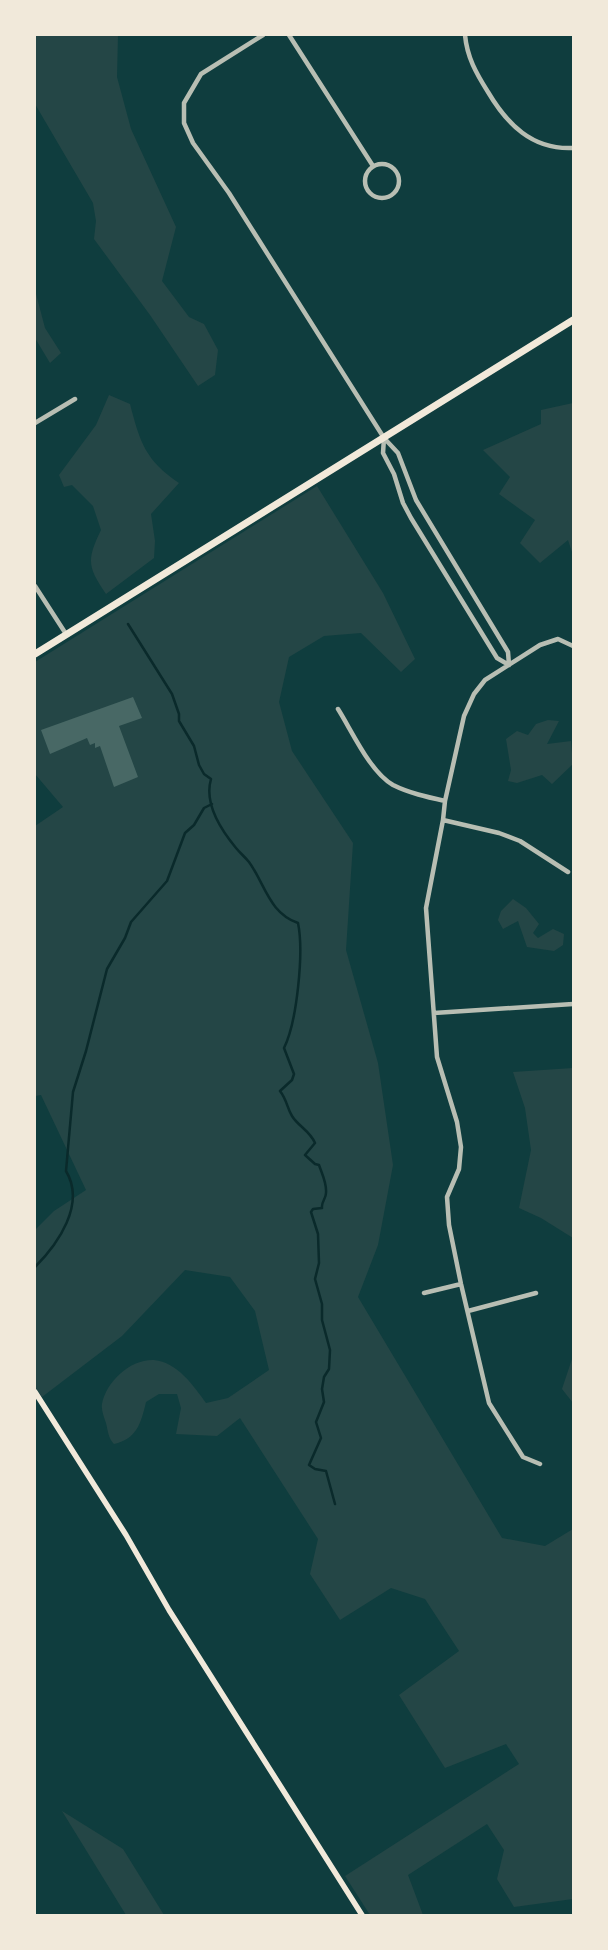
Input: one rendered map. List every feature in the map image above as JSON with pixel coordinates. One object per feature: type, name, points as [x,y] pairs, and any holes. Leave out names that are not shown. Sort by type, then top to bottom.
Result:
[{"type":"main road","points":[[35,654],[573,320]]},
{"type":"main road","points":[[35,1392],[128,1538],[178,1624],[362,1915]]},
{"type":"street","points":[[263,35],[201,74],[184,103],[184,123],[193,143],[229,193],[384,438],[398,453],[416,500],[508,652],[509,665]]},
{"type":"street","points":[[289,35],[373,166]]},
{"type":"street","points":[[465,35],[471,64],[506,119],[515,129],[534,140],[561,148],[573,148]]},
{"type":"street","points":[[389,165],[397,172],[400,182],[392,195],[380,198],[366,187],[366,175],[373,166],[389,165]]},
{"type":"street","points":[[35,423],[75,399]]},
{"type":"street","points":[[384,438],[383,453],[394,474],[403,503],[498,658],[509,665]]},
{"type":"street","points":[[426,541],[436,534]]},
{"type":"street","points":[[35,586],[66,634]]},
{"type":"street","points":[[540,1464],[523,1457],[489,1403],[460,1284],[449,1225],[447,1196],[459,1169],[461,1147],[457,1122],[437,1057],[426,908],[445,801],[464,716],[474,694],[485,680],[540,645],[553,640],[563,640],[573,646]]},
{"type":"street","points":[[338,709],[376,771],[391,784],[413,793],[445,801]]},
{"type":"street","points":[[443,820],[499,833],[520,841],[568,872]]},
{"type":"street","points":[[434,1013],[573,1004]]},
{"type":"street","points":[[424,1293],[460,1284]]},
{"type":"street","points":[[468,1311],[536,1293]]},
{"type":"shaded area","points":[[35,35],[118,35],[117,77],[131,129],[176,227],[162,281],[189,317],[204,324],[218,350],[215,375],[198,386],[150,315],[94,239],[96,221],[93,203],[35,104]]},
{"type":"shaded area","points":[[35,290],[45,328],[61,353],[50,363],[35,338]]},
{"type":"shaded area","points":[[109,395],[130,404],[141,440],[151,458],[179,483],[151,514],[155,541],[154,558],[106,594],[91,564],[93,549],[101,530],[93,506],[72,485],[64,487],[59,475],[96,425]]},
{"type":"shaded area","points":[[573,403],[573,555],[568,540],[540,563],[520,543],[535,520],[499,494],[510,477],[483,450],[541,424],[541,410]]},
{"type":"shaded area","points":[[317,486],[383,593],[415,659],[401,672],[361,633],[324,636],[289,657],[279,702],[292,751],[353,843],[346,950],[378,1063],[393,1165],[378,1245],[358,1297],[502,1538],[545,1546],[573,1529],[573,1899],[514,1907],[497,1879],[504,1850],[487,1824],[408,1875],[423,1915],[370,1915],[345,1876],[519,1764],[506,1744],[445,1768],[399,1695],[459,1651],[425,1599],[391,1588],[340,1620],[310,1574],[318,1539],[240,1418],[217,1436],[176,1434],[181,1408],[177,1394],[159,1394],[146,1402],[140,1423],[133,1434],[122,1442],[114,1444],[111,1439],[102,1409],[104,1396],[120,1373],[136,1363],[154,1360],[170,1365],[184,1376],[206,1403],[228,1398],[269,1370],[255,1311],[230,1277],[185,1270],[122,1336],[42,1397],[35,1387],[35,1230],[54,1211],[86,1190],[41,1095],[35,1096],[35,826],[63,807],[35,774],[35,662]]},
{"type":"shaded area","points":[[548,720],[559,721],[547,744],[571,741],[573,764],[552,784],[542,775],[517,783],[508,781],[511,770],[506,739],[517,731],[528,735],[536,724]]},
{"type":"shaded area","points":[[513,899],[526,908],[539,924],[533,933],[538,938],[553,929],[564,934],[563,945],[554,951],[527,947],[518,921],[503,929],[498,920],[501,911]]},
{"type":"shaded area","points":[[573,1068],[573,1238],[541,1218],[519,1208],[531,1150],[525,1108],[513,1072]]},
{"type":"shaded area","points":[[573,1356],[573,1403],[562,1389]]},
{"type":"shaded area","points":[[62,1811],[123,1849],[164,1915],[126,1915]]},
{"type":"building","points":[[133,697],[142,718],[119,726],[138,777],[114,787],[100,746],[95,748],[95,743],[90,745],[87,738],[50,754],[41,730]]},
{"type":"waterway","points":[[128,624],[172,694],[179,714],[179,721],[194,746],[199,765],[204,774],[211,779],[210,797],[215,816],[220,825],[230,841],[249,862],[274,905],[280,912],[298,923],[300,968],[296,1005],[293,1022],[284,1048],[294,1074],[292,1080],[280,1091],[292,1116],[315,1143],[305,1155],[315,1164],[319,1165],[326,1186],[326,1195],[322,1208],[313,1209],[311,1212],[318,1234],[319,1263],[315,1279],[322,1304],[322,1320],[330,1350],[329,1369],[324,1377],[322,1389],[324,1402],[316,1422],[321,1438],[309,1465],[315,1469],[326,1471],[335,1504]]},
{"type":"waterway","points":[[35,1267],[44,1258],[60,1235],[67,1223],[71,1210],[73,1197],[66,1171],[73,1092],[86,1051],[107,969],[125,938],[131,922],[167,881],[185,833],[194,825],[204,808],[212,804]]}]
